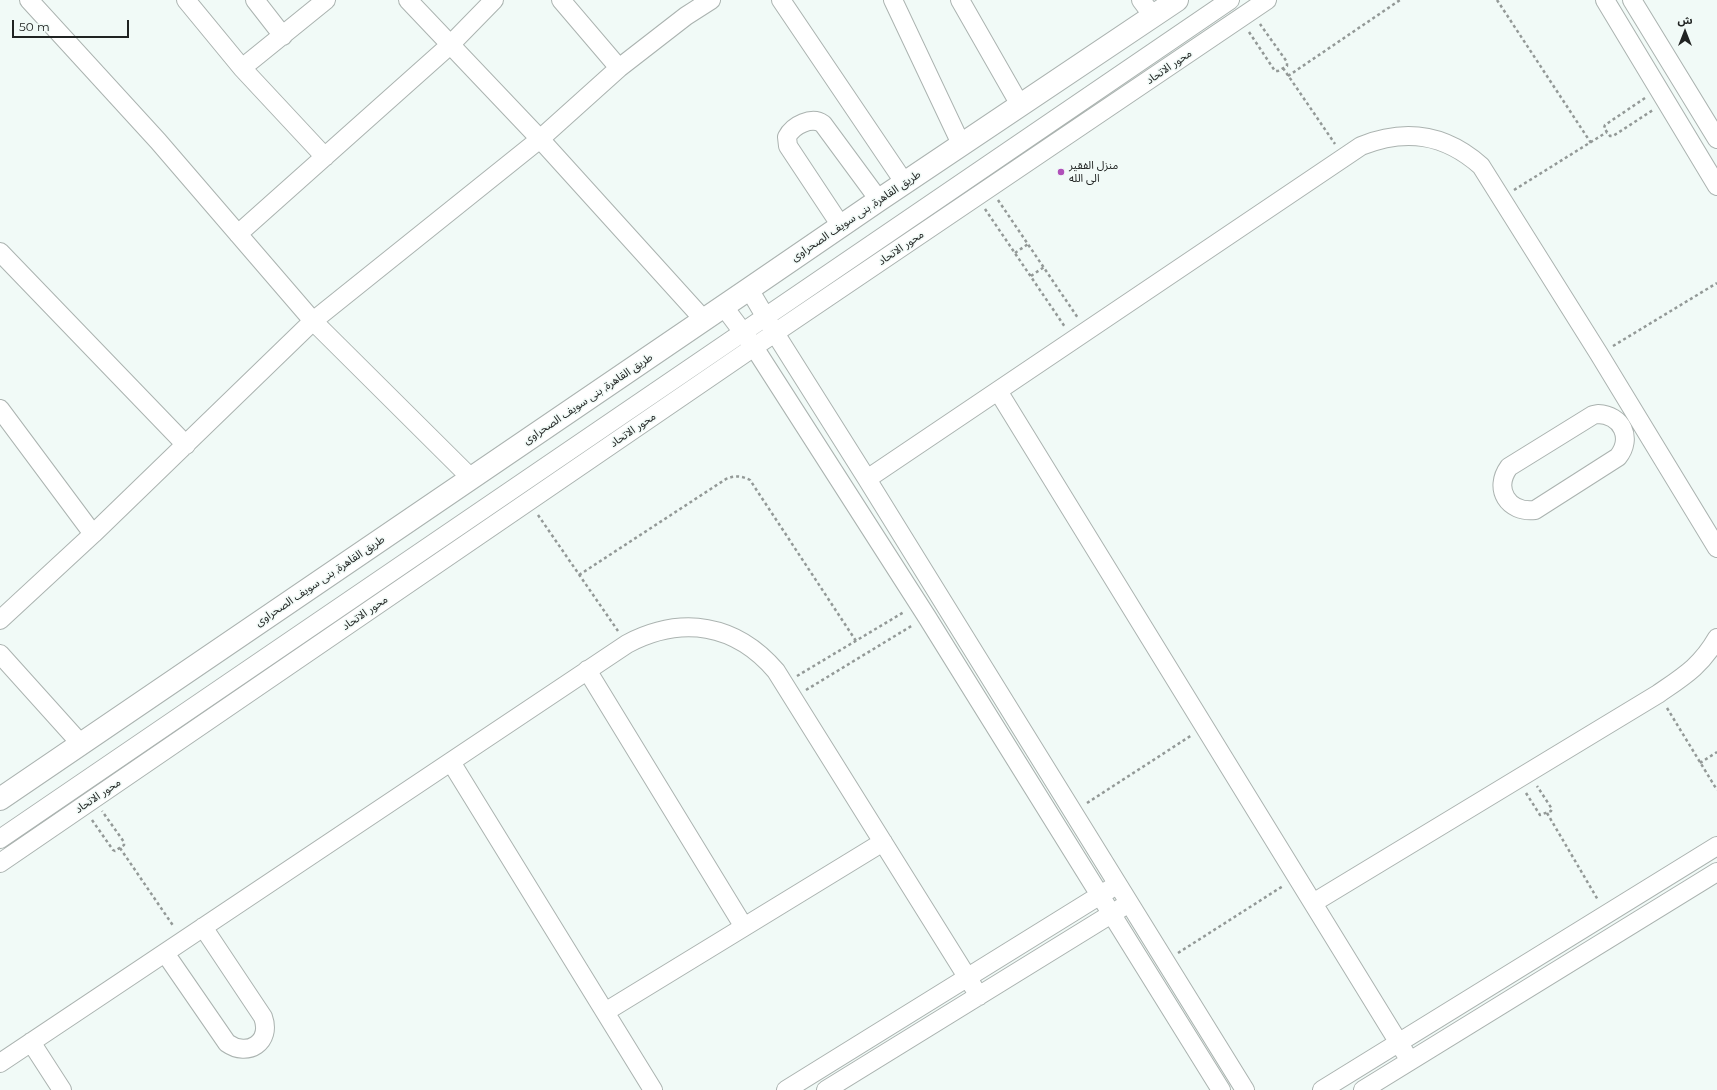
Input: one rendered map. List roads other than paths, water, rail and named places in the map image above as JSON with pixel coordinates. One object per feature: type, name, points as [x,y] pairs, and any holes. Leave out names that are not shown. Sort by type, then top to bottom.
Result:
[{"type":"main road","name":"طريق القاهرة, بنى سويف الصحراوى","points":[[0,799],[724,307],[904,182],[1020,105],[1147,8],[1177,0]]},
{"type":"street","points":[[29,0],[158,142],[313,321],[471,478]]},
{"type":"street","points":[[186,0],[242,68],[325,157]]},
{"type":"street","points":[[255,0],[283,36]]},
{"type":"street","points":[[242,68],[326,0]]},
{"type":"street","points":[[408,0],[540,139],[704,320]]},
{"type":"street","points":[[238,234],[450,45],[494,0]]},
{"type":"street","points":[[561,0],[619,68]]},
{"type":"street","points":[[0,620],[93,534],[313,321],[540,139],[619,68],[686,16],[711,0]]},
{"type":"street","points":[[781,0],[904,182]]},
{"type":"street","points":[[893,0],[961,144]]},
{"type":"street","name":"محور الاتحاد","points":[[0,839],[1230,0]]},
{"type":"street","name":"محور الاتحاد","points":[[0,863],[754,347],[1267,0]]},
{"type":"street","points":[[1605,0],[1717,186]]},
{"type":"street","points":[[1632,0],[1717,139]]},
{"type":"street","points":[[965,2],[1020,105]]},
{"type":"street","points":[[841,226],[788,146],[787,136],[791,131],[809,120],[816,120],[823,124],[879,200]]},
{"type":"street","points":[[867,479],[1361,146],[1388,137],[1417,136],[1445,142],[1470,157],[1481,166],[1599,354],[1717,548]]},
{"type":"street","points":[[0,252],[186,445]]},
{"type":"street","points":[[749,289],[1245,1090]]},
{"type":"street","points":[[724,307],[754,347],[923,610],[1221,1090]]},
{"type":"street","points":[[998,391],[1410,1061]]},
{"type":"street","points":[[0,409],[93,534]]},
{"type":"street","points":[[1604,414],[1610,416],[1622,427],[1625,433],[1625,446],[1618,457],[1535,510],[1528,511],[1515,507],[1505,497],[1502,484],[1503,478],[1509,467],[1593,415],[1604,414]]},
{"type":"street","points":[[1622,427],[1638,419]]},
{"type":"street","points":[[0,1063],[587,670],[640,637],[669,628],[699,628],[714,630],[742,642],[755,650],[766,660],[788,691],[979,996]]},
{"type":"street","points":[[1314,903],[1658,694],[1699,664],[1717,638]]},
{"type":"street","points":[[0,654],[81,744]]},
{"type":"street","points":[[587,670],[744,927]]},
{"type":"street","points":[[451,762],[653,1090]]},
{"type":"street","points":[[605,1012],[883,842]]},
{"type":"street","points":[[1322,1090],[1717,846]]},
{"type":"street","points":[[1363,1090],[1717,872]]},
{"type":"street","points":[[786,1090],[1118,884]]},
{"type":"street","points":[[826,1090],[1129,903]]},
{"type":"street","points":[[165,953],[227,1043],[239,1049],[252,1048],[264,1035],[266,1029],[263,1017],[203,927]]},
{"type":"street","points":[[31,1042],[62,1090]]},
{"type":"place","name":"منزل الفقير الى الله","points":[[1061,172]]}]
